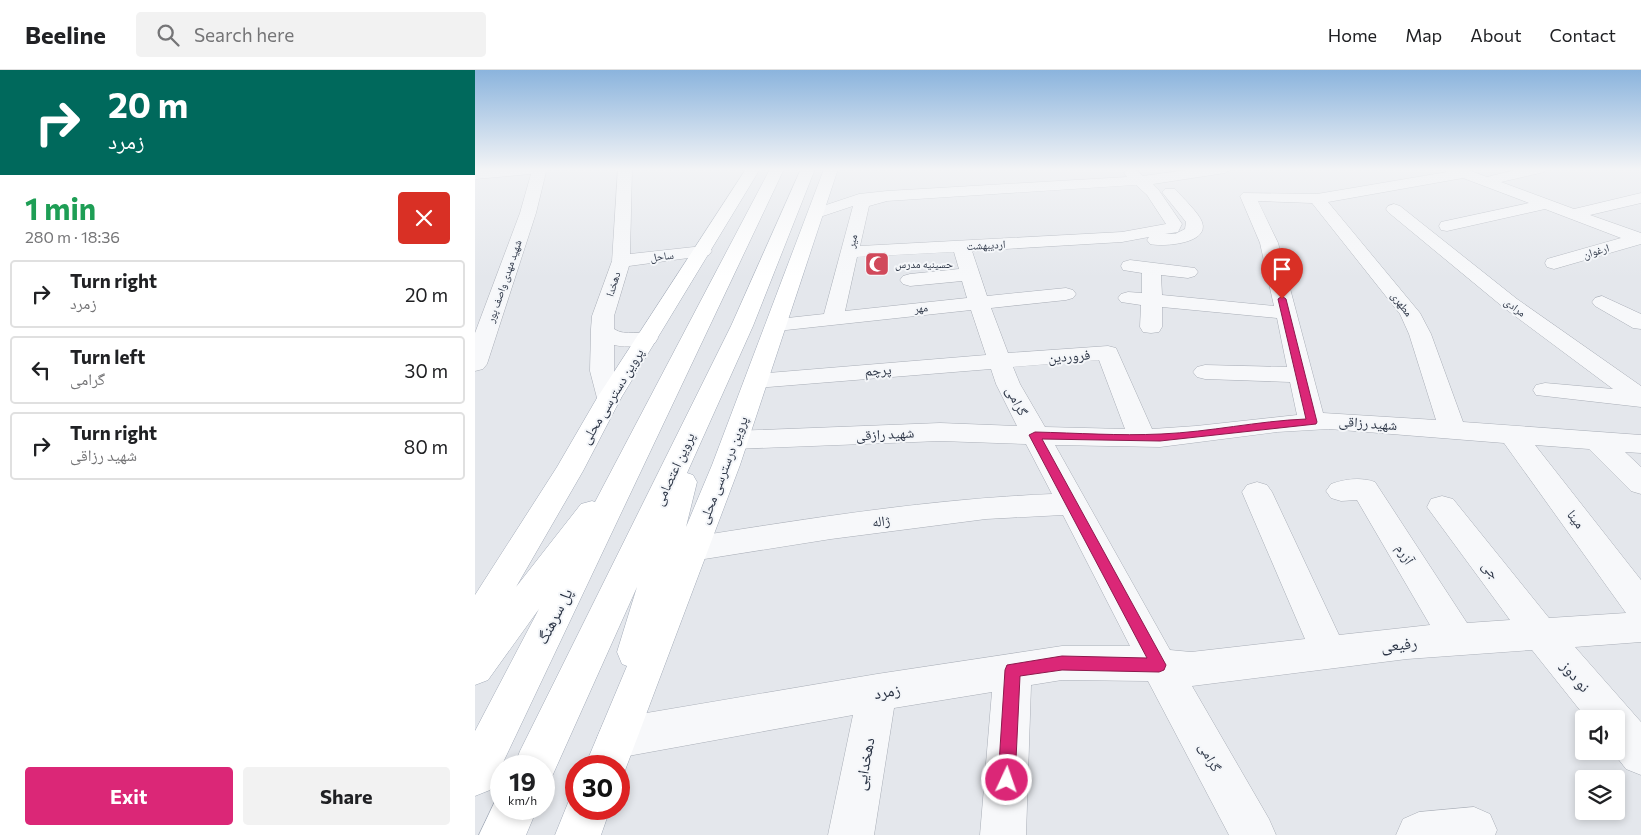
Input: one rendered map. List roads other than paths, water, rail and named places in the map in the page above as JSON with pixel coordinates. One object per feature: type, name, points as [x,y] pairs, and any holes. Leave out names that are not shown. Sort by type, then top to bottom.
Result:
[{"type":"main road","name":"پروین دسترسی محلی","points":[[475,625],[569,471],[609,398],[732,205]]},
{"type":"main road","points":[[475,668],[633,457],[760,205]]},
{"type":"main road","name":"پروین اعتصامی","points":[[540,755],[742,326],[815,205]]},
{"type":"main road","name":"پروین درسترسی محلی","points":[[609,755],[735,440],[820,205]]},
{"type":"main road","points":[[609,755],[706,402]]},
{"type":"main road","name":"پل سرهنگ","points":[[475,775],[633,457]]},
{"type":"main road","points":[[578,835],[584,820]]},
{"type":"street","name":"شهید مهدی واصف پور","points":[[475,364],[531,205]]},
{"type":"street","name":"دهخدا","points":[[609,398],[602,371],[603,316],[621,260],[623,205]]},
{"type":"street","points":[[817,213],[842,205]]},
{"type":"street","name":"میر","points":[[833,318],[861,205]]},
{"type":"street","name":"اردیبهشت","points":[[849,252],[970,274],[1122,237],[1148,240],[1179,238],[1194,231],[1194,222],[1176,205]]},
{"type":"street","points":[[1252,205],[1269,243],[1312,422]]},
{"type":"street","name":"مطهری","points":[[1322,205],[1410,313],[1420,334],[1452,429]]},
{"type":"street","points":[[1447,226],[1543,205]]},
{"type":"street","points":[[1548,205],[1639,239]]},
{"type":"street","points":[[1572,214],[1612,205]]},
{"type":"street","name":"مرادی","points":[[1394,209],[1510,303],[1641,399]]},
{"type":"street","name":"ارغوان","points":[[1554,263],[1639,239]]},
{"type":"street","name":"ساحل","points":[[621,260],[703,251]]},
{"type":"street","points":[[1130,266],[1188,272]]},
{"type":"street","points":[[1151,327],[1153,269]]},
{"type":"street","points":[[910,280],[970,274]]},
{"type":"street","name":"مهر","points":[[777,324],[833,318],[970,274],[1066,294]]},
{"type":"street","name":"گرامی","points":[[970,274],[1008,384],[1071,504],[1253,835]]},
{"type":"street","points":[[1128,298],[1285,313]]},
{"type":"street","points":[[1602,302],[1641,323]]},
{"type":"street","points":[[603,329],[607,336],[616,339],[647,338]]},
{"type":"street","name":"فروردین","points":[[1000,362],[1107,353],[1142,438]]},
{"type":"street","name":"پرچم","points":[[757,381],[865,371],[1000,362]]},
{"type":"street","points":[[1205,372],[1300,375]]},
{"type":"street","points":[[1545,390],[1641,399]]},
{"type":"street","name":"شهید رزاقی","points":[[1035,435],[1142,438],[1195,435],[1277,424],[1329,421],[1641,444]]},
{"type":"street","name":"شهید رازقی","points":[[735,440],[940,432],[1035,435]]},
{"type":"street","name":"مینا","points":[[1511,433],[1641,606]]},
{"type":"street","points":[[1597,440],[1641,484]]},
{"type":"street","name":"آزرم","points":[[1341,491],[1365,489],[1457,639]]},
{"type":"street","points":[[1257,492],[1329,652]]},
{"type":"street","name":"ژاله","points":[[692,549],[831,527],[977,509],[1071,504]]},
{"type":"street","name":"جی","points":[[1442,507],[1539,633]]},
{"type":"street","name":"رفیعی","points":[[1159,665],[1191,669],[1407,643],[1641,627]]},
{"type":"street","name":"نو دوز","points":[[1539,633],[1604,710]]},
{"type":"street","name":"زمرد","points":[[616,755],[877,692],[1062,663],[1159,665]]},
{"type":"street","points":[[1003,835],[1013,670]]},
{"type":"street","name":"دهخدایی","points":[[851,835],[877,692]]},
{"type":"street","points":[[1625,735],[1641,754]]},
{"type":"street","points":[[1419,835],[1474,830]]},
{"type":"place","name":"حسینیه مدرس","points":[[877,264]]}]
